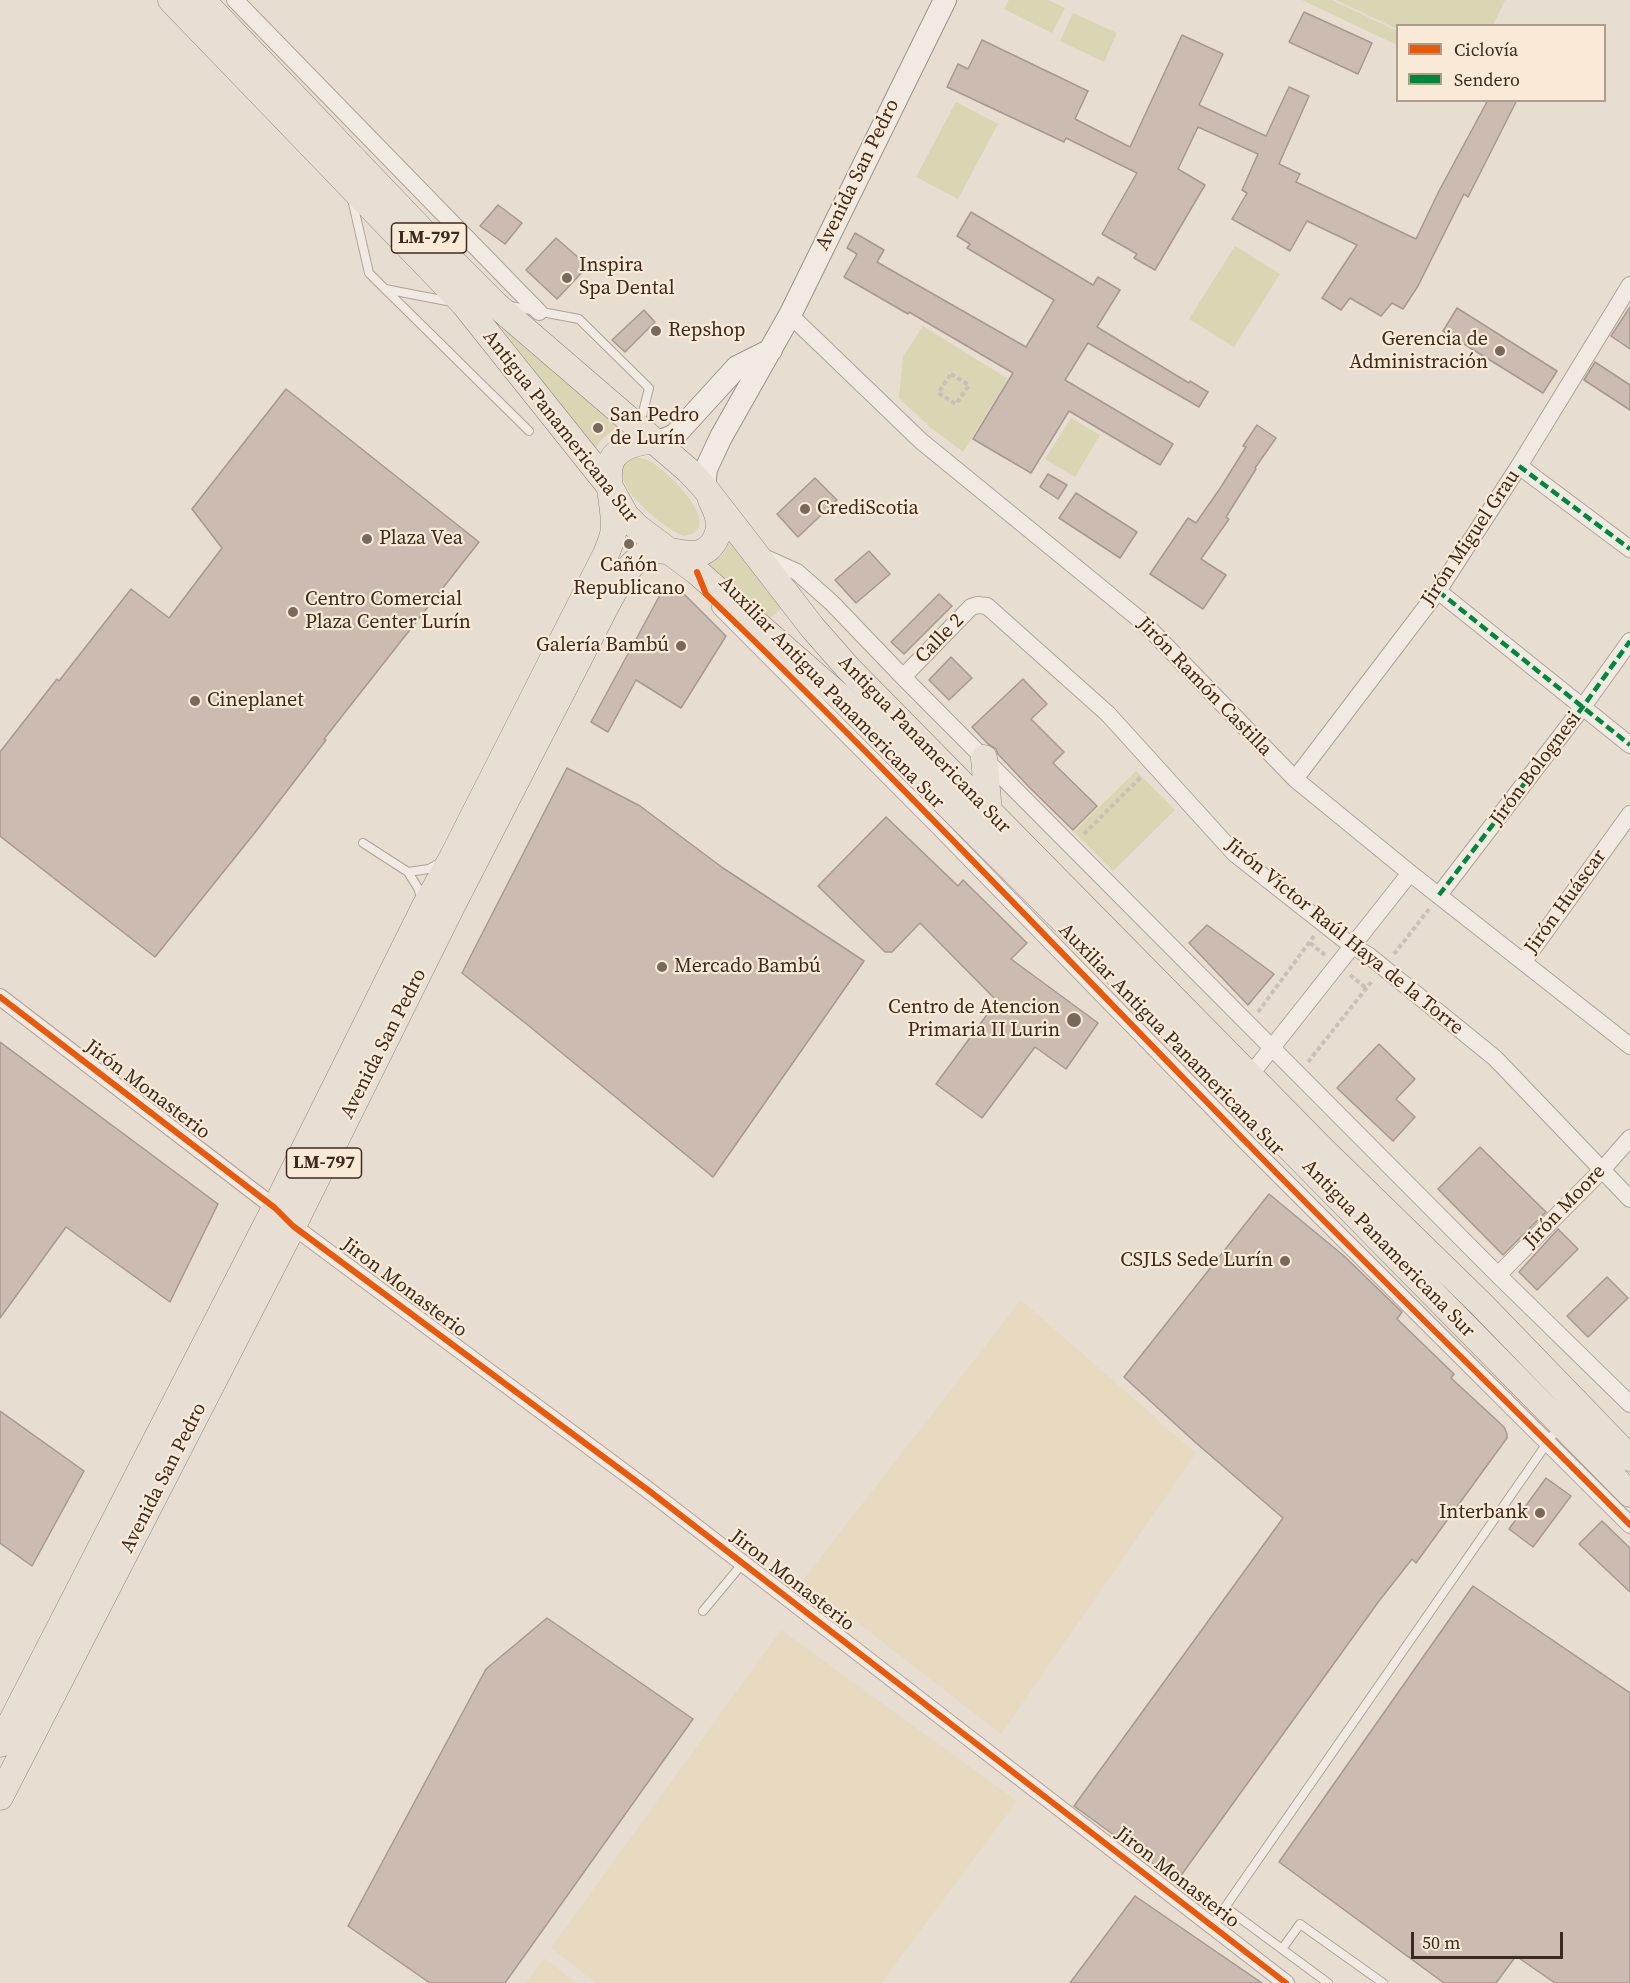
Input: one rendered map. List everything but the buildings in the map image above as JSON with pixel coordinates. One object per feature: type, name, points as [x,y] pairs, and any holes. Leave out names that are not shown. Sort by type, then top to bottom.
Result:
[{"type":"main road","name":"Antigua Panamericana Sur","points":[[171,0],[221,18],[349,184],[464,304],[610,488],[626,516],[666,550],[697,572],[838,695],[1243,1084],[1323,1150],[1481,1304],[1564,1419],[1630,1494]]},
{"type":"main road","name":"Antigua Panamericana Sur","points":[[202,0],[495,304],[676,459],[704,487],[812,627],[848,668],[989,812],[1243,1084]]},
{"type":"main road","name":"Avenida San Pedro","points":[[0,1744],[275,1208],[425,906],[606,554],[615,530],[609,465],[616,453],[646,434]]},
{"type":"main road","name":"Avenida San Pedro","points":[[0,1797],[293,1226],[452,906],[606,606],[627,570],[652,551],[666,550],[679,554],[700,552],[714,542],[720,525],[719,517],[704,487]]},
{"type":"main road","points":[[984,758],[989,812]]},
{"type":"main road","name":"Antigua Panamericana Sur","points":[[1564,1419],[1630,1458]]},
{"type":"street","name":"Avenida San Pedro","points":[[704,487],[706,469],[721,437],[790,315],[945,0]]},
{"type":"street","points":[[221,18],[539,312]]},
{"type":"street","name":"Jirón Miguel Grau","points":[[1294,779],[1438,591],[1519,466],[1630,285]]},
{"type":"street","name":"Jirón Ramón Castilla","points":[[790,315],[921,441],[1144,623],[1294,779],[1630,1046]]},
{"type":"street","name":"Avenida San Pedro","points":[[646,434],[664,440],[675,435],[736,367],[771,350]]},
{"type":"street","points":[[1519,466],[1630,549]]},
{"type":"street","points":[[756,553],[797,572],[832,603],[1498,1275],[1630,1404]]},
{"type":"street","name":"Auxiliar Antigua Panamericana Sur","points":[[697,572],[706,594],[929,817],[1248,1144],[1564,1419],[1630,1525]]},
{"type":"street","points":[[1438,591],[1630,745]]},
{"type":"street","name":"Calle 2","points":[[903,677],[971,608],[978,605]]},
{"type":"street","name":"Jirón Víctor Raúl Haya de la Torre","points":[[978,605],[987,606],[1108,714],[1235,854],[1352,946],[1368,955],[1495,1058],[1630,1199]]},
{"type":"street","name":"Jirón Bolognesi","points":[[1439,895],[1582,708],[1630,641]]},
{"type":"street","name":"Jirón Huáscar","points":[[1524,961],[1630,814]]},
{"type":"street","points":[[1243,1084],[1410,873]]},
{"type":"street","name":"Jirón Monasterio","points":[[0,997],[275,1208]]},
{"type":"street","name":"Jirón Moore","points":[[1498,1275],[1602,1170],[1630,1138]]},
{"type":"street","name":"Jiron Monasterio","points":[[275,1208],[293,1226],[625,1473],[1286,1983]]},
{"type":"lane","points":[[349,184],[369,273],[529,431]]},
{"type":"lane","points":[[385,289],[464,304]]},
{"type":"lane","points":[[495,304],[579,319],[650,388],[646,434]]},
{"type":"lane","points":[[363,843],[408,872],[425,906]]},
{"type":"lane","points":[[408,872],[429,869],[453,855]]},
{"type":"lane","points":[[1212,1926],[1564,1419]]},
{"type":"lane","points":[[703,1611],[742,1563]]},
{"type":"lane","points":[[1225,1906],[1328,1983]]},
{"type":"lane","points":[[1282,1950],[1300,1924],[1383,1983]]},
{"type":"path","points":[[951,374],[969,385],[956,404],[939,393],[951,374]]},
{"type":"path","points":[[1072,846],[1154,765]]},
{"type":"path","points":[[1299,1074],[1439,895]]},
{"type":"path","points":[[1249,1024],[1324,924]]},
{"type":"shaded area","points":[[1009,0],[1048,0],[1065,8],[1052,33],[1004,9]]},
{"type":"shaded area","points":[[1302,0],[1332,0],[1396,31],[1396,45]]},
{"type":"shaded area","points":[[1336,0],[1505,0],[1493,24],[1396,24],[1396,29]]},
{"type":"shaded area","points":[[1073,13],[1117,33],[1104,62],[1060,41]]},
{"type":"shaded area","points":[[956,102],[998,124],[958,199],[916,177]]},
{"type":"shaded area","points":[[1235,246],[1280,274],[1234,347],[1189,319]]},
{"type":"shaded area","points":[[493,316],[622,423],[601,440],[595,450]]},
{"type":"shaded area","points":[[923,326],[1008,379],[963,452],[930,427],[899,398],[903,357]]},
{"type":"shaded area","points":[[1071,418],[1100,435],[1075,477],[1045,459]]},
{"type":"shaded area","points":[[631,457],[650,461],[665,472],[682,490],[696,510],[699,519],[697,531],[684,536],[676,532],[653,516],[632,494],[625,483],[622,472],[624,462]]},
{"type":"shaded area","points":[[731,539],[782,608],[770,618],[702,566],[723,555]]},
{"type":"shaded area","points":[[1136,771],[1175,810],[1113,871],[1074,832]]},
{"type":"shaded area","points":[[1021,1300],[1196,1453],[1001,1734],[803,1580]]},
{"type":"shaded area","points":[[781,1630],[1017,1801],[881,1983],[596,1983],[551,1948]]},
{"type":"shaded area","points":[[544,1958],[577,1983],[526,1983]]},
{"type":"marked path","points":[[1519,466],[1630,549]]},
{"type":"marked path","points":[[1438,591],[1630,745]]},
{"type":"marked path","points":[[1439,895],[1582,708],[1630,641]]},
{"type":"cycle path","points":[[697,572],[706,594],[915,802],[1296,1193],[1630,1525]]},
{"type":"cycle path","points":[[0,997],[275,1208],[293,1226],[648,1490],[1286,1983]]},
{"type":"place","name":"Inspira Spa Dental","points":[[567,278]]},
{"type":"place","name":"Repshop","points":[[656,331]]},
{"type":"place","name":"Gerencia de Administración","points":[[1500,351]]},
{"type":"place","name":"San Pedro de Lurín","points":[[598,428]]},
{"type":"place","name":"CrediScotia","points":[[805,509]]},
{"type":"place","name":"Plaza Vea","points":[[367,539]]},
{"type":"place","name":"Cañón Republicano","points":[[629,544]]},
{"type":"place","name":"Centro Comercial Plaza Center Lurín","points":[[293,612]]},
{"type":"place","name":"Galería Bambú","points":[[681,646]]},
{"type":"place","name":"Cineplanet","points":[[195,701]]},
{"type":"place","name":"Mercado Bambú","points":[[662,967]]},
{"type":"place","name":"Centro de Atencion Primaria II Lurin","points":[[1074,1020]]},
{"type":"place","name":"CSJLS Sede Lurín","points":[[1285,1261]]},
{"type":"place","name":"Interbank","points":[[1540,1513]]}]
